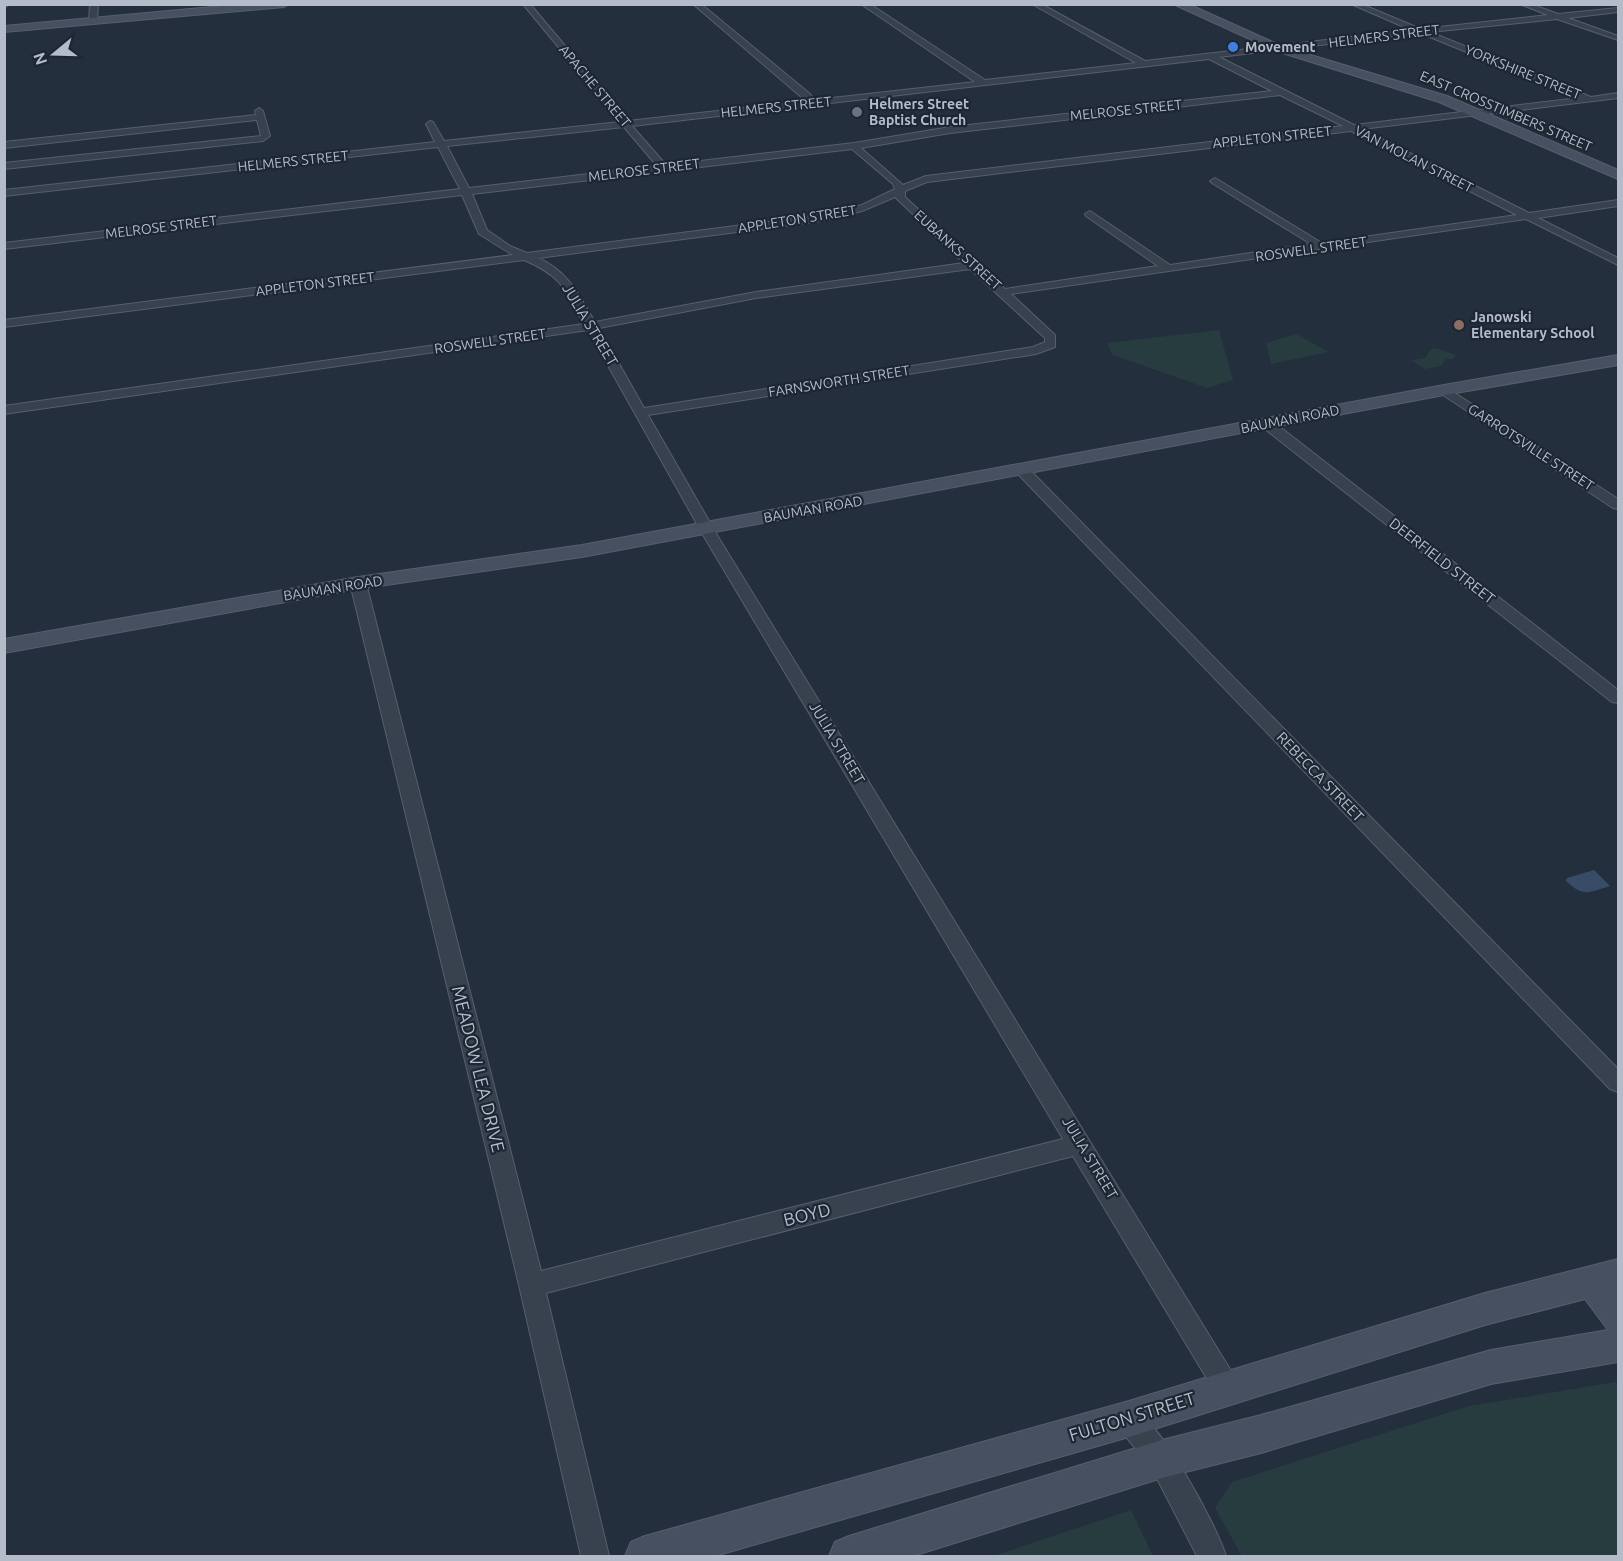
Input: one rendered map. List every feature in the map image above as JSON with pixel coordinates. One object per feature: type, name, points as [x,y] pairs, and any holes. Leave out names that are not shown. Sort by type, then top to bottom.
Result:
[{"type":"main road","points":[[4,26],[232,6],[284,4]]},
{"type":"main road","name":"EAST CROSSTIMBERS STREET","points":[[1178,4],[1293,47],[1381,75]]},
{"type":"main road","name":"EAST CROSSTIMBERS STREET","points":[[1198,10],[1280,49],[1446,93],[1485,113],[1588,158],[1618,168]]},
{"type":"main road","name":"EAST CROSSTIMBERS STREET","points":[[1588,158],[1618,175]]},
{"type":"main road","name":"BAUMAN ROAD","points":[[4,646],[358,583],[540,558],[706,529],[1444,390],[1616,363]]},
{"type":"main road","points":[[1606,1279],[1618,1317]]},
{"type":"main road","name":"FULTON STREET","points":[[645,1557],[1129,1419],[1485,1309],[1606,1279]]},
{"type":"main road","points":[[849,1557],[1162,1459],[1261,1434],[1491,1367],[1618,1345]]},
{"type":"street","points":[[93,19],[94,4]]},
{"type":"street","name":"APACHE STREET","points":[[526,4],[663,168]]},
{"type":"street","points":[[696,4],[807,96],[812,103]]},
{"type":"street","points":[[864,4],[983,83]]},
{"type":"street","points":[[1035,4],[1144,64]]},
{"type":"street","name":"YORKSHIRE STREET","points":[[1354,4],[1591,100]]},
{"type":"street","points":[[1523,4],[1618,38]]},
{"type":"street","name":"HELMERS STREET","points":[[4,193],[1618,10]]},
{"type":"street","name":"VAN MOLAN STREET","points":[[1210,56],[1618,262]]},
{"type":"street","name":"MELROSE STREET","points":[[4,246],[854,146],[951,130],[1282,92]]},
{"type":"street","name":"APPLETON STREET","points":[[4,324],[821,218],[861,209],[899,190],[1221,142],[1354,129],[1618,96]]},
{"type":"street","points":[[4,144],[260,114],[266,136],[4,166]]},
{"type":"street","name":"JULIA STREET","points":[[430,124],[466,192],[483,232],[506,248],[550,267],[567,283],[706,529],[1227,1388]]},
{"type":"street","name":"EUBANKS STREET","points":[[854,146],[974,265],[1051,337],[1051,344],[1036,350]]},
{"type":"street","points":[[1215,182],[1322,247]]},
{"type":"street","name":"ROSWELL STREET","points":[[1004,292],[1618,203]]},
{"type":"street","points":[[1090,214],[1169,269]]},
{"type":"street","points":[[550,267],[547,262],[553,256],[566,251]]},
{"type":"street","name":"ROSWELL STREET","points":[[4,410],[593,326],[756,295],[974,265]]},
{"type":"street","name":"FARNSWORTH STREET","points":[[641,412],[1036,350]]},
{"type":"street","name":"GARROTSVILLE STREET","points":[[1444,390],[1618,505]]},
{"type":"street","name":"DEERFIELD STREET","points":[[1266,423],[1618,698]]},
{"type":"street","name":"REBECCA STREET","points":[[1022,470],[1618,1083]]},
{"type":"street","name":"MEADOW LEA DRIVE","points":[[358,583],[532,1285],[595,1557]]},
{"type":"street","name":"BOYD","points":[[532,1285],[1081,1144]]},
{"type":"street","points":[[1129,1419],[1162,1459],[1212,1557]]},
{"type":"green space","points":[[1219,330],[1233,380],[1207,388],[1113,355],[1107,343]]},
{"type":"green space","points":[[1296,334],[1329,352],[1271,364],[1266,343]]},
{"type":"green space","points":[[1435,348],[1456,355],[1453,359],[1446,359],[1441,366],[1425,369],[1411,360],[1425,358],[1431,349]]},
{"type":"green space","points":[[1616,1382],[1618,1385],[1618,1556],[1242,1556],[1215,1508],[1232,1482],[1469,1406]]},
{"type":"green space","points":[[1131,1510],[1153,1556],[993,1556]]},
{"type":"water","points":[[1594,870],[1610,886],[1592,892],[1582,892],[1566,881],[1567,878]]},
{"type":"place","name":"Movement","points":[[1233,47]]},
{"type":"place","name":"Helmers Street Baptist Church","points":[[857,112]]},
{"type":"place","name":"Janowski Elementary School","points":[[1459,325]]}]
